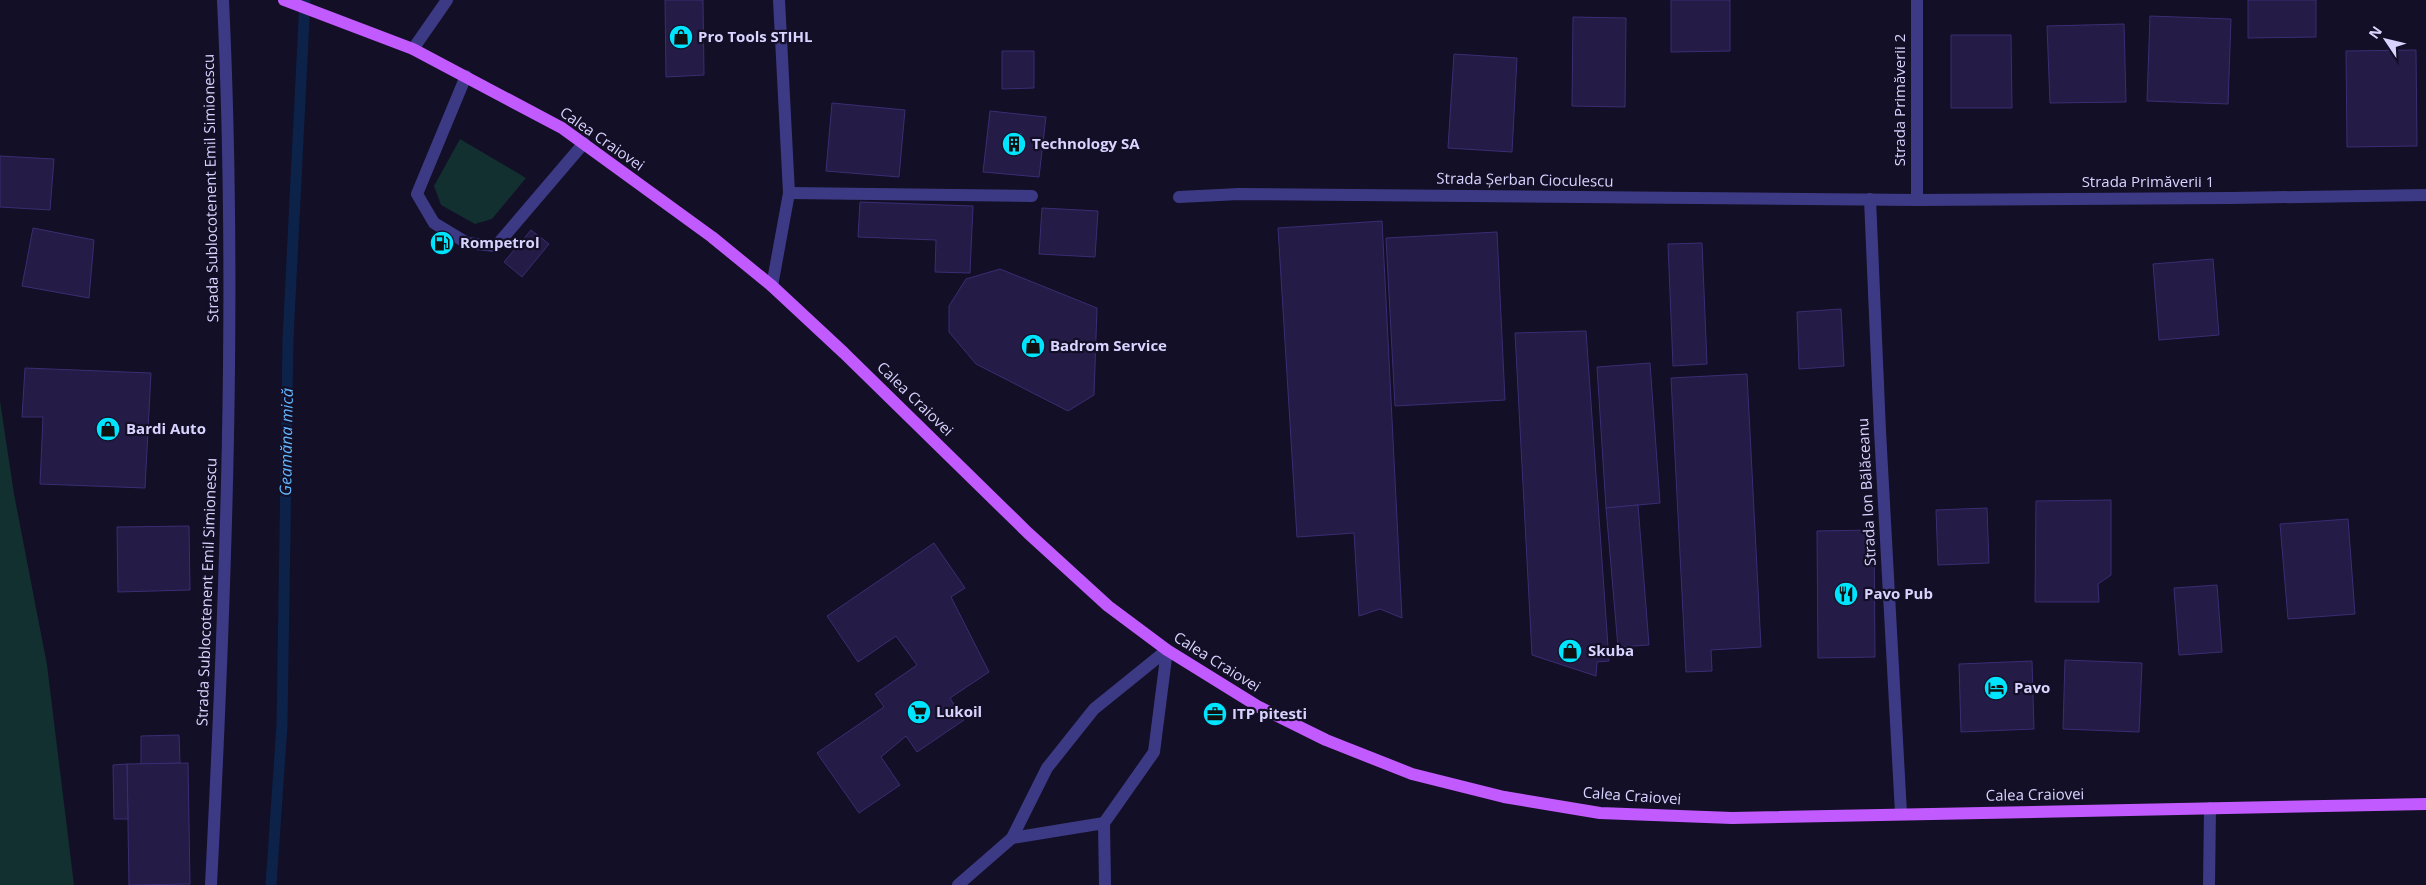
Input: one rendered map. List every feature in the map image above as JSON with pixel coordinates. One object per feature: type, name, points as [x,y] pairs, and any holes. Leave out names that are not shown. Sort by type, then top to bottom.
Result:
[{"type":"main road","name":"Calea Craiovei","points":[[284,0],[413,48],[562,128],[584,143],[712,237],[772,286],[844,352],[1090,592],[1167,650],[1259,707],[1326,740],[1412,774],[1504,797],[1600,813],[1732,818],[2426,804]]},
{"type":"street","name":"Strada Sublocotenent Emil Simionescu","points":[[212,885],[224,615],[230,363],[226,75],[223,0]]},
{"type":"street","points":[[413,48],[447,0]]},
{"type":"street","points":[[772,286],[789,193],[779,0]]},
{"type":"street","name":"Strada Primăverii 2","points":[[1917,0],[1917,200]]},
{"type":"street","points":[[466,76],[417,194],[434,223],[467,242],[496,246],[584,143]]},
{"type":"street","points":[[789,193],[1032,196]]},
{"type":"street","name":"Strada Șerban Cioculescu","points":[[1179,197],[1248,194],[1870,199]]},
{"type":"street","name":"Strada Primăverii 1","points":[[1870,199],[2426,195]]},
{"type":"street","name":"Strada Ion Bălăceanu","points":[[1870,199],[1900,814]]},
{"type":"street","points":[[1105,885],[1104,823],[1154,752],[1167,650]]},
{"type":"street","points":[[958,885],[1012,838],[1047,768],[1094,709],[1167,650]]},
{"type":"street","points":[[2209,885],[2210,808]]},
{"type":"street","points":[[1012,838],[1104,823]]},
{"type":"green space","points":[[460,139],[526,178],[492,219],[475,224],[441,205],[434,186]]},
{"type":"green space","points":[[0,401],[14,494],[47,665],[74,885],[0,885]]},
{"type":"building","points":[[665,0],[703,0],[704,75],[666,77]]},
{"type":"building","points":[[1671,0],[1730,0],[1730,51],[1671,52]]},
{"type":"building","points":[[2248,0],[2316,0],[2316,37],[2248,38]]},
{"type":"building","points":[[2150,16],[2231,19],[2228,104],[2147,101]]},
{"type":"building","points":[[1573,17],[1626,18],[1625,107],[1572,106]]},
{"type":"building","points":[[2124,24],[2126,102],[2050,103],[2047,26]]},
{"type":"building","points":[[1951,35],[2011,35],[2012,108],[1951,108]]},
{"type":"building","points":[[2416,50],[2417,146],[2347,147],[2346,51]]},
{"type":"building","points":[[1002,51],[1034,51],[1034,88],[1002,89]]},
{"type":"building","points":[[1454,54],[1517,58],[1512,152],[1448,148]]},
{"type":"building","points":[[832,103],[905,110],[899,177],[826,171]]},
{"type":"building","name":"Technology SA","points":[[990,111],[1046,117],[1039,177],[983,172]]},
{"type":"building","points":[[0,156],[54,159],[50,210],[0,207]]},
{"type":"building","points":[[860,202],[973,206],[970,273],[935,272],[936,240],[858,237]]},
{"type":"building","points":[[1042,208],[1098,211],[1095,257],[1039,254]]},
{"type":"building","points":[[1382,221],[1402,618],[1380,609],[1359,616],[1354,533],[1297,537],[1278,228]]},
{"type":"building","points":[[33,228],[94,240],[89,298],[22,286]]},
{"type":"building","points":[[531,230],[549,244],[522,277],[504,262]]},
{"type":"building","points":[[1497,232],[1505,400],[1395,406],[1386,238]]},
{"type":"building","points":[[1702,243],[1707,364],[1673,366],[1668,244]]},
{"type":"building","points":[[2213,259],[2219,335],[2159,340],[2153,264]]},
{"type":"building","points":[[1000,269],[1097,308],[1094,395],[1068,411],[976,364],[949,332],[949,306],[966,279]]},
{"type":"building","points":[[1841,309],[1844,366],[1799,369],[1797,312]]},
{"type":"building","points":[[1586,331],[1609,661],[1597,662],[1596,676],[1532,655],[1515,333]]},
{"type":"building","points":[[1650,363],[1660,503],[1606,508],[1597,367]]},
{"type":"building","points":[[25,368],[151,373],[145,488],[40,484],[43,417],[22,417]]},
{"type":"building","points":[[1747,374],[1761,647],[1711,650],[1712,671],[1686,672],[1671,378]]},
{"type":"building","points":[[2111,500],[2111,575],[2098,584],[2099,602],[2035,602],[2036,501]]},
{"type":"building","points":[[1638,505],[1649,645],[1618,647],[1606,508]]},
{"type":"building","points":[[1987,508],[1989,563],[1938,565],[1936,510]]},
{"type":"building","points":[[2348,519],[2355,614],[2288,619],[2280,524]]},
{"type":"building","points":[[189,526],[190,590],[118,592],[117,527]]},
{"type":"building","name":"Pavo Pub","points":[[1874,530],[1875,657],[1818,658],[1817,531]]},
{"type":"building","points":[[934,543],[965,588],[951,597],[989,672],[950,698],[964,720],[917,752],[906,736],[881,757],[900,785],[859,813],[817,753],[884,707],[875,694],[917,665],[896,636],[858,662],[827,616]]},
{"type":"building","points":[[2217,585],[2222,652],[2179,655],[2174,588]]},
{"type":"building","points":[[2065,660],[2142,663],[2139,732],[2063,729]]},
{"type":"building","points":[[2032,661],[2034,729],[1961,732],[1959,664]]},
{"type":"building","points":[[179,735],[180,763],[141,764],[141,736]]},
{"type":"building","points":[[188,763],[190,884],[129,885],[127,764]]},
{"type":"building","points":[[127,764],[128,819],[114,819],[113,765]]},
{"type":"waterway","name":"Geamăna mică","points":[[271,885],[282,725],[288,339],[305,0]]},
{"type":"place","name":"Pro Tools STIHL","points":[[681,37]]},
{"type":"place","name":"Technology SA","points":[[1014,144]]},
{"type":"place","name":"Rompetrol","points":[[442,243]]},
{"type":"place","name":"Badrom Service","points":[[1033,346]]},
{"type":"place","name":"Bardi Auto","points":[[108,429]]},
{"type":"place","name":"Pavo Pub","points":[[1846,594]]},
{"type":"place","name":"Skuba","points":[[1570,651]]},
{"type":"place","name":"Pavo","points":[[1996,688]]},
{"type":"place","name":"Lukoil","points":[[919,712]]},
{"type":"place","name":"ITP pitesti","points":[[1215,714]]}]
